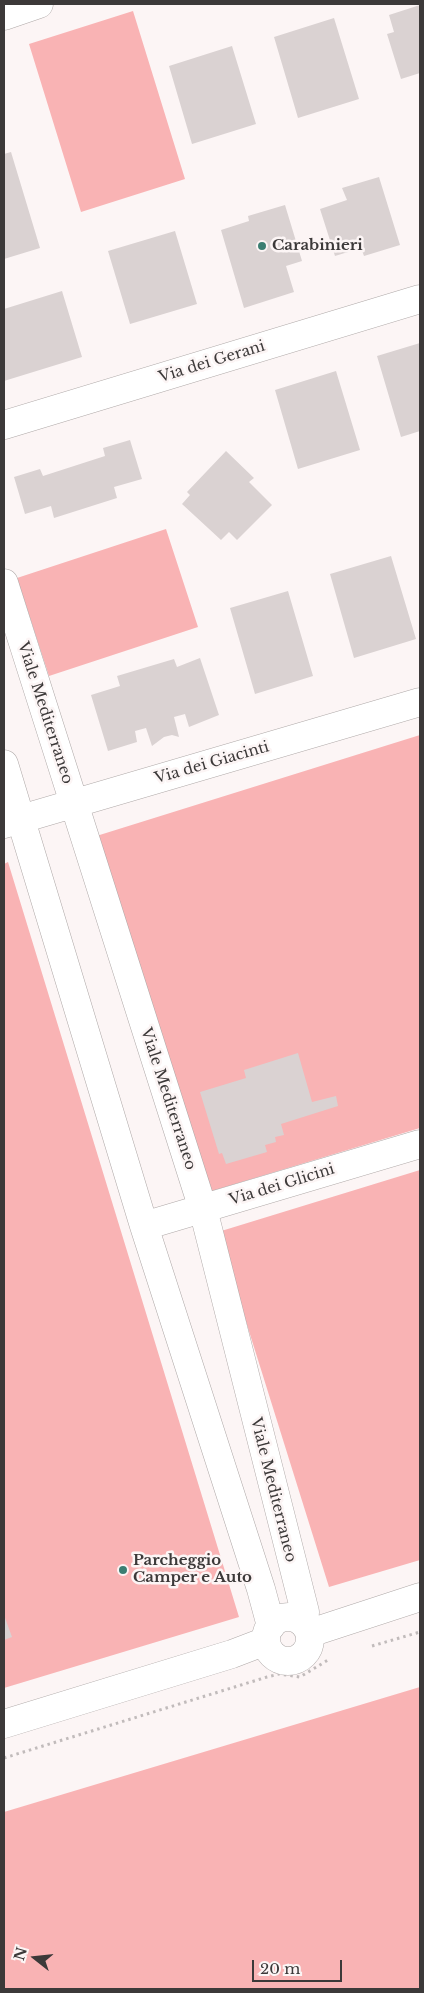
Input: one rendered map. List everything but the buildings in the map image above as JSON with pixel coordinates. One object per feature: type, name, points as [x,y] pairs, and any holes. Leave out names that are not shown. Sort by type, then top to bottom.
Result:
[{"type":"street","points":[[4,16],[39,4]]},
{"type":"street","name":"Via dei Gerani","points":[[4,425],[420,299]]},
{"type":"street","name":"Viale Mediterraneo","points":[[4,582],[203,1209],[305,1612],[307,1628]]},
{"type":"street","name":"Via dei Giacinti","points":[[12,821],[420,702]]},
{"type":"street","points":[[4,764],[12,821],[261,1589],[268,1633],[267,1647],[278,1659],[290,1662],[306,1653],[311,1640],[307,1628],[295,1618],[284,1617],[268,1633],[232,1654],[4,1724]]},
{"type":"street","name":"Via dei Glicini","points":[[144,1226],[420,1144]]},
{"type":"street","points":[[307,1628],[420,1597]]},
{"type":"path","points":[[363,1648],[420,1632]]},
{"type":"path","points":[[4,1758],[267,1677],[279,1674],[300,1677],[331,1658]]},
{"type":"shaded area","points":[[133,11],[185,179],[81,212],[29,44]]},
{"type":"shaded area","points":[[166,529],[198,627],[49,676],[17,578]]},
{"type":"shaded area","points":[[420,735],[420,1128],[202,1194],[90,838]]},
{"type":"shaded area","points":[[8,862],[239,1617],[4,1688],[4,864]]},
{"type":"shaded area","points":[[420,1170],[420,1560],[329,1587],[218,1232]]},
{"type":"shaded area","points":[[420,1687],[420,1989],[4,1989],[4,1812]]},
{"type":"place","name":"Carabinieri","points":[[262,246]]},
{"type":"place","name":"Parcheggio Camper e Auto","points":[[123,1570]]}]
